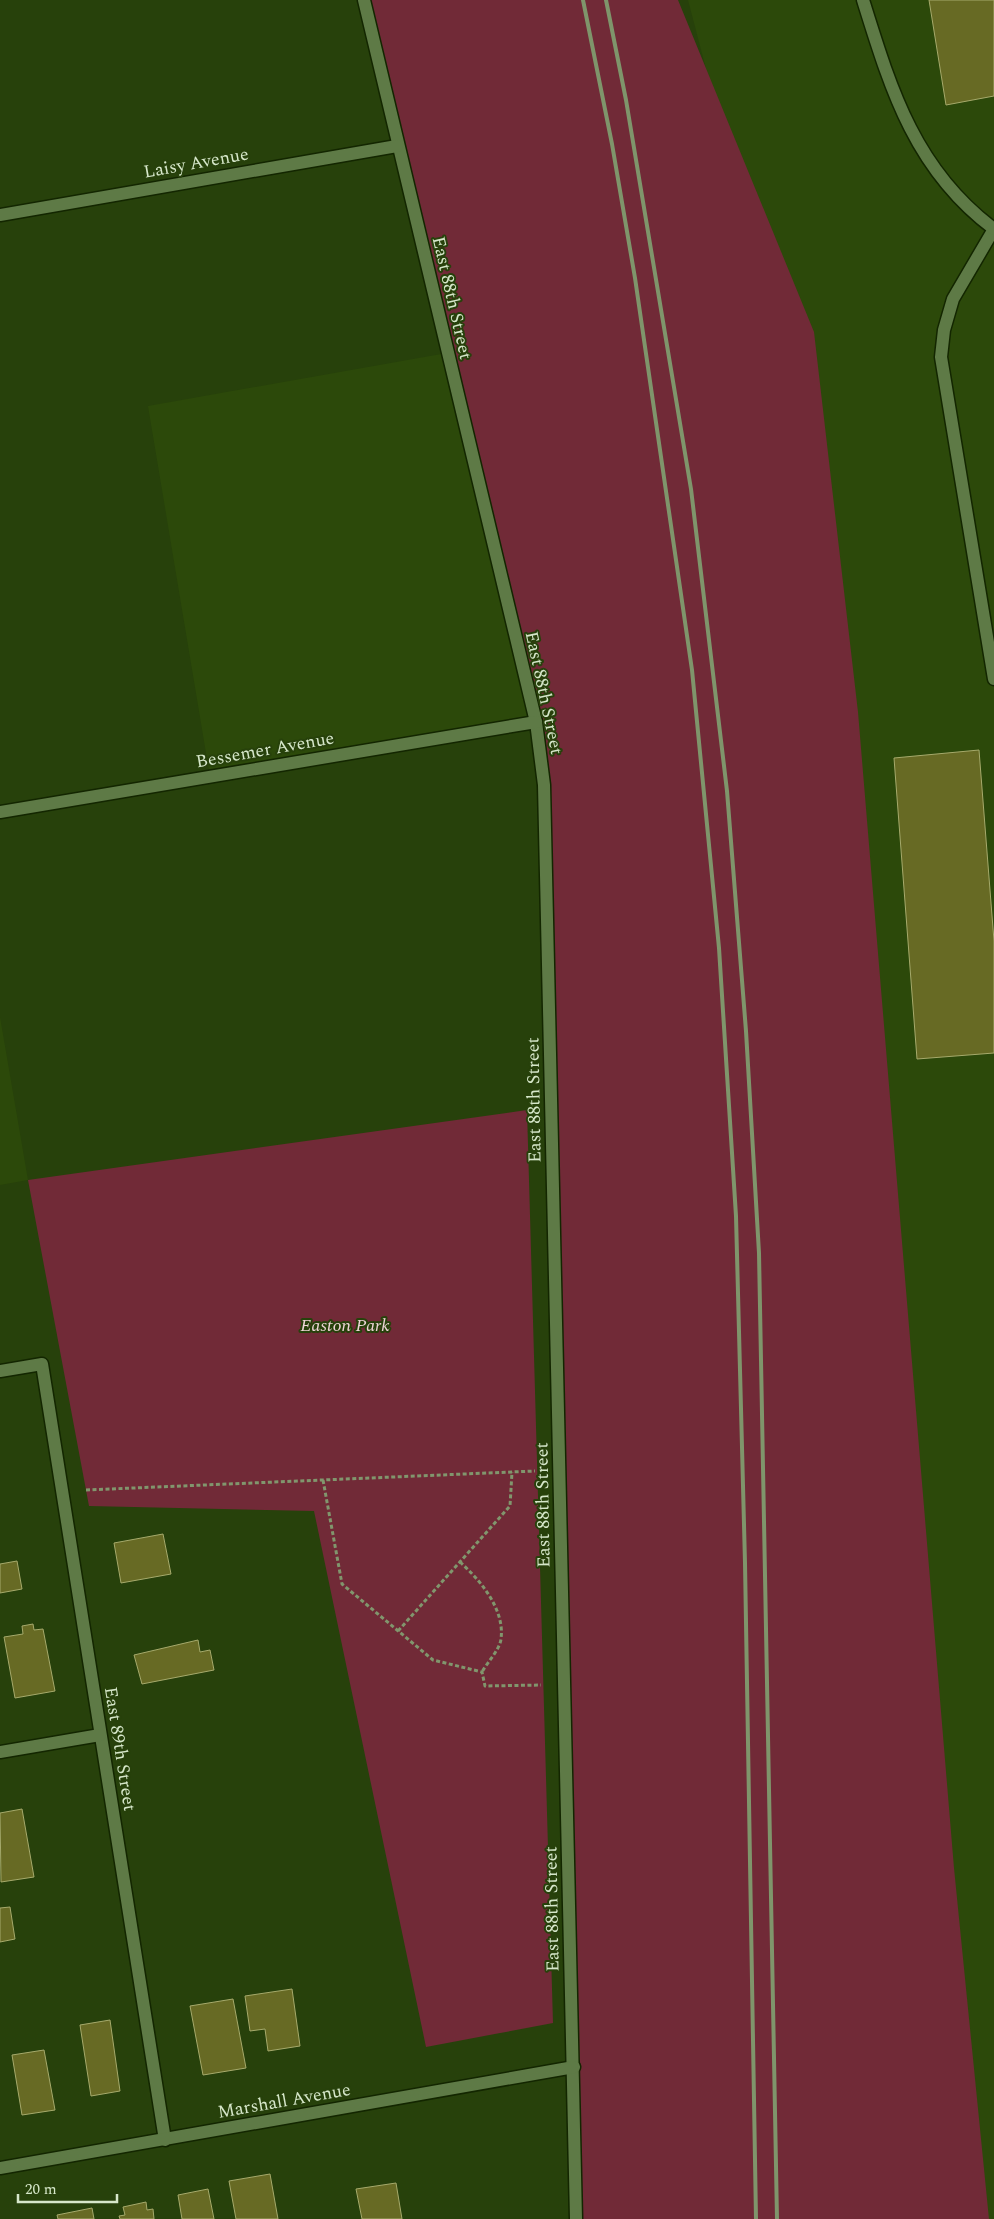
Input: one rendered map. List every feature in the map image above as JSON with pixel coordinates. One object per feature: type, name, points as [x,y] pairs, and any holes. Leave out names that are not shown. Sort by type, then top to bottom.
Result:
[{"type":"street","name":"East 88th Street","points":[[364,0],[397,146],[536,722],[544,785],[576,2219]]},
{"type":"street","points":[[863,0],[888,80],[908,127],[946,185],[970,211],[994,229],[953,299],[944,330],[941,357],[994,679]]},
{"type":"street","name":"Laisy Avenue","points":[[0,215],[397,146]]},
{"type":"street","name":"Bessemer Avenue","points":[[0,812],[536,722]]},
{"type":"street","name":"East 89th Street","points":[[0,1372],[42,1364],[165,2140]]},
{"type":"street","points":[[0,1752],[100,1735]]},
{"type":"street","name":"Marshall Avenue","points":[[0,2168],[574,2067]]},
{"type":"path","points":[[86,1490],[535,1471]]},
{"type":"path","points":[[398,1631],[510,1506],[512,1472]]},
{"type":"path","points":[[323,1480],[342,1584],[433,1660],[482,1672]]},
{"type":"path","points":[[460,1562],[480,1581],[499,1616],[501,1640],[482,1672],[485,1686],[542,1685]]},
{"type":"shaded area","points":[[688,0],[994,0],[994,2219],[915,2219],[766,298]]},
{"type":"shaded area","points":[[447,353],[536,722],[210,777],[148,406]]},
{"type":"shaded area","points":[[0,1017],[28,1180],[0,1185]]},
{"type":"green space","points":[[364,0],[678,0],[814,332],[858,712],[954,1868],[989,2219],[576,2219],[544,785],[536,722]]},
{"type":"green space","name":"Easton Park","points":[[527,1110],[553,2023],[426,2047],[314,1511],[89,1506],[28,1180]]},
{"type":"building","points":[[929,0],[994,0],[994,96],[946,105]]},
{"type":"building","points":[[979,750],[994,941],[994,1053],[917,1059],[894,758]]},
{"type":"building","points":[[163,1534],[171,1574],[121,1583],[114,1543]]},
{"type":"building","points":[[17,1561],[22,1589],[0,1593],[0,1564]]},
{"type":"building","points":[[33,1624],[34,1630],[43,1629],[55,1691],[15,1698],[4,1637],[23,1634],[22,1626]]},
{"type":"building","points":[[198,1640],[200,1652],[210,1650],[214,1670],[142,1684],[134,1655]]},
{"type":"building","points":[[22,1809],[34,1877],[1,1882],[0,1813]]},
{"type":"building","points":[[10,1907],[15,1939],[0,1942],[0,1908]]},
{"type":"building","points":[[292,1989],[300,2046],[268,2051],[265,2029],[250,2031],[245,1996]]},
{"type":"building","points":[[233,1999],[246,2068],[203,2075],[190,2006]]},
{"type":"building","points":[[110,2020],[120,2091],[91,2096],[80,2025]]},
{"type":"building","points":[[44,2050],[55,2110],[22,2115],[12,2055]]},
{"type":"building","points":[[270,2174],[278,2219],[236,2219],[229,2181]]},
{"type":"building","points":[[396,2183],[402,2219],[362,2219],[356,2189]]},
{"type":"building","points":[[208,2189],[214,2219],[182,2219],[178,2195]]},
{"type":"building","points":[[146,2202],[147,2210],[153,2209],[154,2219],[120,2219],[119,2216],[125,2215],[123,2207]]},
{"type":"building","points":[[92,2208],[94,2219],[58,2219],[57,2215]]},
{"type":"railway","points":[[583,0],[612,144],[635,278],[692,670],[719,948],[736,1216],[745,1563],[756,2219]]},
{"type":"railway","points":[[606,0],[626,100],[691,489],[727,791],[746,1031],[759,1253],[777,2219]]}]
